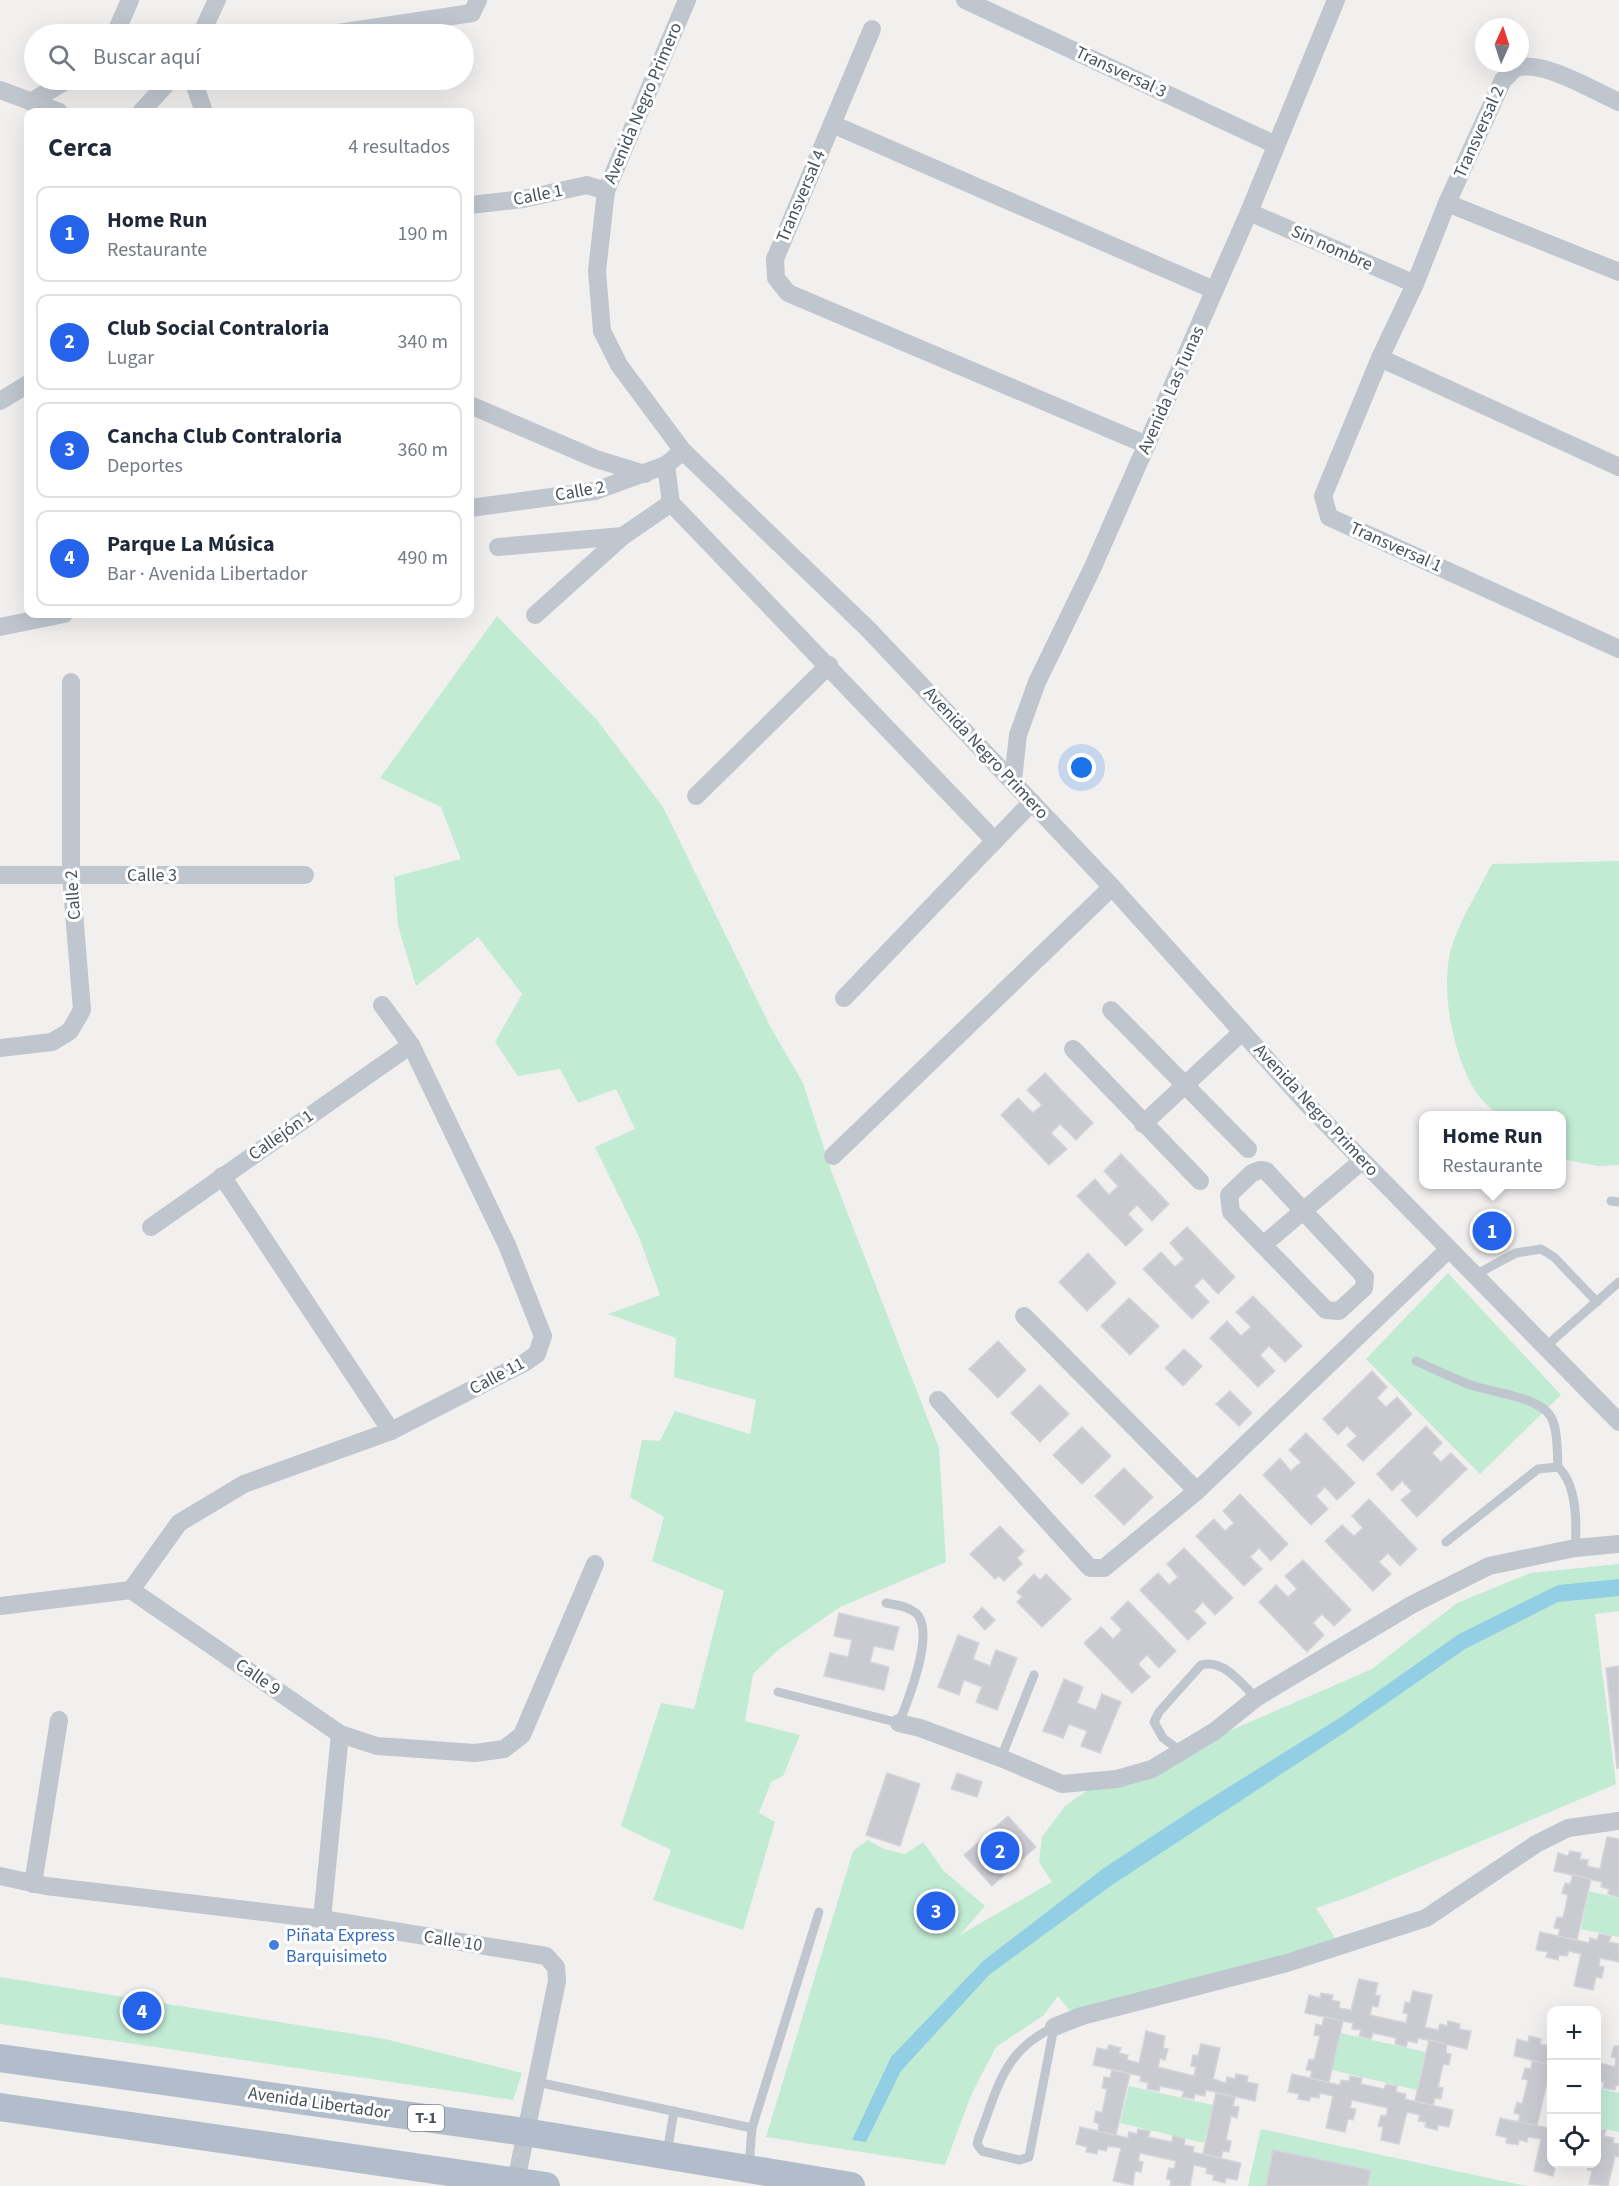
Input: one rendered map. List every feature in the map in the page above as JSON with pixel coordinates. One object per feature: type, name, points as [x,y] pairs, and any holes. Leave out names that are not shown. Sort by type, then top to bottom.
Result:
[{"type":"main road","name":"Avenida Libertador","points":[[0,2058],[525,2132],[851,2186]]},
{"type":"main road","points":[[0,2107],[516,2184],[546,2186]]},
{"type":"street","points":[[119,24],[130,0]]},
{"type":"street","points":[[206,24],[217,0]]},
{"type":"street","points":[[402,24],[472,14],[477,0]]},
{"type":"street","name":"Avenida Negro Primero","points":[[687,0],[606,191],[597,271],[602,331],[618,365],[683,451],[867,628],[1112,886],[1242,1032],[1362,1161],[1619,1422]]},
{"type":"street","name":"Transversal 3","points":[[966,0],[1276,145]]},
{"type":"street","name":"Avenida Las Tunas","points":[[1013,780],[1018,735],[1038,682],[1147,445],[1249,212],[1336,0]]},
{"type":"street","name":"Transversal 4","points":[[872,29],[775,259],[776,278],[788,293],[1147,445]]},
{"type":"street","name":"Transversal 2","points":[[1415,284],[1447,203],[1503,80],[1517,68],[1550,71],[1619,102]]},
{"type":"street","points":[[0,90],[48,108]]},
{"type":"street","points":[[31,102],[51,90]]},
{"type":"street","points":[[145,108],[161,90]]},
{"type":"street","points":[[196,90],[203,108]]},
{"type":"street","points":[[832,124],[1214,290]]},
{"type":"street","name":"Calle 1","points":[[474,205],[523,199],[587,185],[606,191]]},
{"type":"street","points":[[1447,203],[1619,272]]},
{"type":"street","name":"Sin nombre","points":[[1249,212],[1415,284]]},
{"type":"street","name":"Transversal 1","points":[[1415,284],[1380,358],[1323,496],[1329,517],[1619,649]]},
{"type":"street","points":[[1380,358],[1619,467]]},
{"type":"street","points":[[0,400],[24,386]]},
{"type":"street","points":[[474,407],[597,459],[645,474]]},
{"type":"street","name":"Calle 2","points":[[474,507],[595,491],[666,465],[683,451]]},
{"type":"street","points":[[666,465],[671,503],[829,665],[995,841]]},
{"type":"street","points":[[535,615],[623,537],[671,503]]},
{"type":"street","points":[[498,547],[623,537]]},
{"type":"street","points":[[0,627],[44,618]]},
{"type":"street","points":[[696,796],[829,665]]},
{"type":"street","name":"Calle 2","points":[[0,1048],[52,1042],[70,1031],[82,1010],[71,876],[70,682]]},
{"type":"street","points":[[844,998],[1032,802]]},
{"type":"street","name":"Calle 3","points":[[0,875],[305,875]]},
{"type":"street","points":[[833,1156],[1112,886]]},
{"type":"street","name":"Calle 11","points":[[131,1590],[179,1523],[244,1484],[391,1431],[524,1363],[537,1353],[543,1336],[507,1245],[411,1045],[382,1005]]},
{"type":"street","points":[[1111,1010],[1248,1149]]},
{"type":"street","points":[[1143,1124],[1242,1032]]},
{"type":"street","name":"Callejón 1","points":[[152,1227],[411,1045]]},
{"type":"street","points":[[1073,1049],[1200,1181]]},
{"type":"street","points":[[1263,1245],[1362,1161]]},
{"type":"street","points":[[1266,1171],[1303,1211],[1365,1277],[1364,1288],[1339,1311],[1326,1311],[1231,1212],[1228,1205],[1229,1195],[1252,1173],[1266,1171]]},
{"type":"street","points":[[222,1176],[391,1431]]},
{"type":"street","points":[[938,1400],[1090,1568],[1104,1568],[1197,1491],[1449,1249]]},
{"type":"street","points":[[1023,1316],[1197,1491]]},
{"type":"street","points":[[899,1723],[920,1728],[1001,1758],[1062,1784],[1085,1784],[1118,1779],[1152,1770],[1215,1731],[1256,1698],[1413,1604],[1489,1566],[1575,1548],[1619,1544]]},
{"type":"street","name":"Calle 9","points":[[131,1590],[340,1734],[377,1746],[476,1753],[504,1749],[522,1735],[594,1564]]},
{"type":"street","points":[[0,1606],[131,1590]]},
{"type":"street","points":[[33,1884],[59,1720]]},
{"type":"street","points":[[322,1919],[340,1734]]},
{"type":"street","points":[[1054,2027],[1082,2016],[1287,1963],[1426,1918],[1552,1836],[1568,1828],[1619,1821]]},
{"type":"street","name":"Calle 10","points":[[0,1876],[33,1884],[322,1919],[546,1956],[556,1967],[557,1981],[516,2184]]},
{"type":"lane","points":[[1474,1275],[1516,1253],[1541,1249],[1554,1257],[1597,1302]]},
{"type":"lane","points":[[1545,1347],[1619,1282]]},
{"type":"lane","points":[[1416,1361],[1472,1386],[1524,1399],[1550,1415],[1554,1424],[1558,1467],[1568,1481],[1576,1521],[1575,1548]]},
{"type":"lane","points":[[1446,1542],[1538,1470],[1558,1467]]},
{"type":"lane","points":[[778,1692],[899,1723],[923,1648],[924,1627],[917,1614],[908,1607],[886,1603]]},
{"type":"lane","points":[[1182,1752],[1163,1738],[1154,1722],[1159,1712],[1202,1665],[1209,1663],[1227,1670],[1256,1698]]},
{"type":"lane","points":[[1001,1758],[1034,1675]]},
{"type":"lane","points":[[748,2168],[752,2128],[819,1912]]},
{"type":"lane","points":[[1054,2027],[1029,2157],[1020,2160],[982,2151],[977,2144],[1010,2059],[1023,2045],[1054,2027]]},
{"type":"lane","points":[[537,2082],[752,2128]]},
{"type":"lane","points":[[667,2155],[674,2111]]},
{"type":"green space","points":[[497,616],[597,720],[663,807],[771,1028],[803,1083],[832,1173],[939,1448],[946,1562],[840,1607],[778,1650],[753,1674],[745,1721],[800,1735],[783,1776],[771,1782],[759,1813],[775,1822],[743,1930],[653,1900],[671,1850],[621,1826],[661,1703],[694,1709],[724,1591],[652,1561],[664,1517],[630,1497],[642,1440],[660,1441],[675,1411],[750,1434],[756,1400],[674,1377],[676,1338],[608,1314],[660,1295],[639,1237],[595,1147],[635,1129],[616,1089],[578,1103],[560,1069],[518,1076],[495,1042],[522,994],[478,937],[416,986],[398,926],[394,877],[461,859],[441,807],[380,778]]},
{"type":"green space","points":[[1619,861],[1619,1165],[1598,1166],[1566,1160],[1566,1111],[1494,1111],[1478,1095],[1468,1077],[1450,1021],[1448,962],[1465,915],[1492,864]]},
{"type":"green space","points":[[1448,1273],[1561,1395],[1480,1474],[1366,1359]]},
{"type":"green space","points":[[1619,1564],[1619,1611],[1595,1614],[1616,1784],[1354,1895],[1316,1908],[1335,1938],[1285,1956],[1070,2011],[1058,1996],[1044,2015],[996,2047],[972,2093],[945,2165],[766,2137],[853,1851],[868,1840],[884,1849],[905,1854],[923,1842],[944,1871],[985,1906],[960,1935],[1052,1882],[1039,1862],[1042,1837],[1065,1806],[1100,1781],[1220,1735],[1372,1669],[1457,1603],[1530,1573]]},
{"type":"green space","points":[[1589,1891],[1619,1898],[1619,1937],[1581,1929]]},
{"type":"green space","points":[[0,1977],[385,2039],[522,2073],[513,2100],[0,2024]]},
{"type":"green space","points":[[1341,2033],[1425,2052],[1417,2090],[1332,2070]]},
{"type":"green space","points":[[1129,2086],[1213,2105],[1204,2143],[1120,2123]]},
{"type":"green space","points":[[1601,2089],[1619,2093],[1619,2132],[1601,2128]]},
{"type":"green space","points":[[1261,2129],[1526,2186],[1248,2186]]},
{"type":"water","points":[[1619,1579],[1619,1596],[1558,1602],[1465,1649],[1347,1731],[1112,1885],[989,1975],[901,2071],[866,2142],[852,2140],[891,2057],[983,1961],[1104,1868],[1341,1717],[1459,1634],[1558,1585]]},
{"type":"building","points":[[1045,1073],[1093,1123],[1076,1140],[1060,1124],[1051,1133],[1067,1149],[1049,1165],[1001,1115],[1018,1098],[1033,1113],[1042,1105],[1027,1090]]},
{"type":"building","points":[[1121,1154],[1169,1204],[1152,1221],[1137,1205],[1128,1214],[1143,1230],[1126,1246],[1077,1196],[1095,1179],[1109,1195],[1118,1186],[1104,1171]]},
{"type":"building","points":[[1187,1227],[1235,1277],[1218,1294],[1203,1278],[1194,1286],[1209,1302],[1192,1319],[1143,1269],[1161,1252],[1175,1267],[1184,1259],[1170,1243]]},
{"type":"building","points":[[1088,1253],[1116,1283],[1087,1311],[1059,1282]]},
{"type":"building","points":[[1253,1296],[1302,1346],[1285,1362],[1269,1346],[1260,1355],[1275,1371],[1258,1387],[1210,1338],[1227,1321],[1241,1336],[1251,1327],[1236,1312]]},
{"type":"building","points":[[1129,1298],[1159,1326],[1130,1355],[1101,1326]]},
{"type":"building","points":[[998,1341],[1026,1370],[998,1398],[969,1369]]},
{"type":"building","points":[[1184,1349],[1202,1366],[1183,1386],[1165,1368]]},
{"type":"building","points":[[1372,1371],[1387,1387],[1377,1398],[1386,1407],[1397,1397],[1412,1414],[1363,1461],[1347,1445],[1357,1436],[1347,1426],[1338,1435],[1323,1419]]},
{"type":"building","points":[[1040,1385],[1069,1414],[1040,1442],[1011,1413]]},
{"type":"building","points":[[1230,1391],[1252,1413],[1239,1426],[1216,1404]]},
{"type":"building","points":[[1426,1426],[1442,1443],[1432,1453],[1441,1462],[1451,1453],[1467,1469],[1417,1517],[1401,1500],[1412,1491],[1402,1481],[1392,1491],[1377,1474]]},
{"type":"building","points":[[1082,1427],[1111,1456],[1082,1484],[1053,1455]]},
{"type":"building","points":[[1306,1433],[1355,1483],[1337,1500],[1325,1487],[1316,1496],[1328,1509],[1311,1525],[1263,1475],[1280,1458],[1291,1471],[1301,1462],[1289,1450]]},
{"type":"building","points":[[1124,1468],[1153,1497],[1124,1525],[1095,1496]]},
{"type":"building","points":[[1240,1494],[1288,1544],[1271,1561],[1259,1548],[1250,1557],[1262,1569],[1244,1586],[1196,1536],[1214,1519],[1225,1531],[1234,1523],[1223,1511]]},
{"type":"building","points":[[1369,1499],[1417,1549],[1400,1566],[1388,1553],[1379,1562],[1391,1574],[1373,1591],[1325,1541],[1342,1525],[1354,1536],[1363,1528],[1352,1516]]},
{"type":"building","points":[[1000,1526],[1024,1551],[1017,1558],[1022,1564],[1004,1581],[999,1576],[995,1579],[970,1554]]},
{"type":"building","points":[[1184,1548],[1233,1598],[1215,1615],[1203,1602],[1194,1611],[1206,1623],[1188,1640],[1140,1590],[1158,1573],[1169,1585],[1178,1577],[1167,1564]]},
{"type":"building","points":[[1303,1560],[1351,1610],[1334,1626],[1322,1614],[1313,1623],[1324,1635],[1307,1652],[1259,1602],[1276,1585],[1288,1597],[1297,1589],[1285,1576]]},
{"type":"building","points":[[1034,1574],[1040,1580],[1046,1574],[1071,1599],[1042,1627],[1017,1602],[1022,1597],[1017,1592]]},
{"type":"building","points":[[1128,1601],[1176,1651],[1159,1668],[1147,1655],[1138,1664],[1150,1677],[1132,1693],[1084,1643],[1101,1627],[1113,1639],[1122,1630],[1111,1618]]},
{"type":"building","points":[[982,1607],[995,1620],[985,1630],[973,1617]]},
{"type":"building","points":[[839,1613],[899,1627],[893,1650],[874,1646],[870,1662],[889,1667],[884,1690],[824,1676],[830,1653],[848,1657],[852,1640],[834,1636]]},
{"type":"building","points":[[958,1635],[979,1643],[973,1659],[990,1666],[996,1650],[1017,1658],[997,1710],[976,1702],[982,1687],[964,1680],[959,1695],[938,1687]]},
{"type":"building","points":[[1619,1666],[1619,1768],[1617,1768],[1606,1668]]},
{"type":"building","points":[[1064,1679],[1083,1687],[1077,1703],[1096,1710],[1102,1694],[1121,1702],[1100,1753],[1081,1746],[1087,1731],[1069,1724],[1063,1738],[1043,1731]]},
{"type":"building","points":[[887,1773],[920,1784],[900,1846],[866,1835]]},
{"type":"building","points":[[957,1773],[982,1782],[977,1797],[951,1789]]},
{"type":"building","points":[[1008,1816],[1036,1847],[992,1886],[964,1855]]},
{"type":"building","points":[[1607,1837],[1619,1839],[1619,1897],[1608,1894],[1609,1889],[1601,1887],[1602,1882],[1554,1871],[1558,1853],[1568,1856],[1570,1851],[1581,1853],[1580,1859],[1588,1860],[1587,1866],[1600,1869]]},
{"type":"building","points":[[1573,1875],[1591,1879],[1577,1940],[1558,1936],[1560,1929],[1554,1928],[1557,1917],[1563,1918],[1568,1895],[1562,1893],[1565,1883],[1570,1884]]},
{"type":"building","points":[[1540,1932],[1589,1943],[1590,1938],[1597,1940],[1599,1934],[1611,1936],[1609,1942],[1619,1944],[1619,1962],[1600,1958],[1599,1966],[1604,1967],[1602,1978],[1596,1977],[1593,1990],[1574,1986],[1581,1954],[1569,1951],[1567,1956],[1559,1955],[1558,1960],[1546,1957],[1548,1952],[1536,1950]]},
{"type":"building","points":[[1359,1979],[1378,1983],[1375,1995],[1380,1996],[1378,2007],[1372,2006],[1370,2015],[1406,2023],[1408,2014],[1403,2013],[1405,2002],[1410,2003],[1413,1991],[1432,1995],[1425,2027],[1438,2030],[1440,2024],[1447,2026],[1448,2021],[1460,2024],[1459,2029],[1471,2031],[1467,2049],[1418,2038],[1417,2043],[1408,2041],[1406,2047],[1395,2044],[1396,2038],[1373,2033],[1371,2039],[1359,2036],[1361,2030],[1352,2029],[1353,2023],[1305,2013],[1309,1995],[1320,1998],[1321,1993],[1333,1995],[1332,2000],[1340,2002],[1339,2008],[1351,2010]]},
{"type":"building","points":[[1324,2017],[1343,2021],[1329,2082],[1310,2078],[1312,2071],[1306,2070],[1309,2059],[1314,2060],[1320,2036],[1314,2035],[1316,2024],[1322,2026]]},
{"type":"building","points":[[1146,2031],[1165,2036],[1163,2048],[1168,2049],[1165,2060],[1160,2058],[1158,2067],[1194,2076],[1196,2067],[1191,2066],[1193,2055],[1198,2056],[1201,2044],[1220,2048],[1213,2079],[1226,2083],[1227,2077],[1235,2079],[1236,2074],[1248,2076],[1247,2082],[1258,2084],[1255,2101],[1206,2090],[1205,2096],[1195,2094],[1194,2099],[1182,2097],[1184,2091],[1160,2086],[1159,2091],[1147,2089],[1148,2083],[1140,2081],[1141,2076],[1093,2065],[1097,2048],[1107,2050],[1109,2045],[1121,2048],[1119,2053],[1128,2055],[1127,2060],[1139,2063]]},
{"type":"building","points":[[1529,2036],[1541,2039],[1540,2044],[1547,2046],[1547,2064],[1514,2056],[1517,2039],[1528,2042]]},
{"type":"building","points":[[1429,2040],[1447,2044],[1446,2053],[1451,2054],[1449,2065],[1443,2064],[1438,2087],[1443,2088],[1441,2099],[1435,2098],[1433,2106],[1415,2101]]},
{"type":"building","points":[[1614,2046],[1619,2046],[1619,2085],[1616,2085],[1615,2090],[1603,2088],[1604,2082],[1601,2081],[1601,2063],[1615,2067],[1616,2058],[1611,2057]]},
{"type":"building","points":[[1532,2061],[1547,2064],[1547,2082],[1537,2126],[1518,2122],[1520,2115],[1514,2113],[1517,2102],[1522,2104],[1528,2080],[1522,2079],[1525,2068],[1531,2069]]},
{"type":"building","points":[[1112,2070],[1130,2074],[1116,2135],[1098,2131],[1099,2124],[1094,2122],[1096,2111],[1102,2113],[1107,2089],[1102,2088],[1104,2077],[1110,2078]]},
{"type":"building","points":[[1292,2074],[1340,2085],[1341,2080],[1349,2081],[1350,2076],[1362,2078],[1361,2084],[1384,2089],[1386,2084],[1397,2086],[1396,2092],[1406,2094],[1405,2099],[1453,2110],[1449,2127],[1438,2125],[1437,2130],[1425,2127],[1426,2122],[1418,2121],[1420,2115],[1407,2112],[1399,2144],[1381,2140],[1383,2127],[1378,2126],[1381,2115],[1386,2116],[1388,2108],[1352,2100],[1350,2108],[1356,2109],[1353,2120],[1348,2119],[1345,2132],[1326,2128],[1333,2096],[1320,2093],[1319,2098],[1311,2097],[1309,2101],[1298,2099],[1299,2094],[1288,2092]]},
{"type":"building","points":[[1216,2093],[1235,2097],[1233,2106],[1239,2107],[1237,2118],[1231,2116],[1226,2140],[1231,2141],[1229,2152],[1223,2151],[1221,2158],[1203,2154]]},
{"type":"building","points":[[1500,2118],[1547,2128],[1547,2168],[1555,2168],[1553,2176],[1534,2171],[1541,2139],[1528,2137],[1527,2142],[1519,2140],[1518,2145],[1506,2143],[1507,2138],[1496,2135]]},
{"type":"building","points":[[1080,2127],[1128,2138],[1129,2132],[1137,2134],[1138,2129],[1150,2131],[1148,2137],[1172,2142],[1173,2136],[1185,2139],[1184,2145],[1194,2147],[1193,2152],[1241,2163],[1237,2180],[1226,2178],[1225,2183],[1213,2180],[1214,2175],[1206,2173],[1207,2168],[1194,2165],[1190,2186],[1170,2186],[1171,2180],[1166,2179],[1169,2168],[1174,2169],[1176,2161],[1140,2153],[1138,2161],[1143,2162],[1141,2172],[1135,2171],[1133,2185],[1113,2181],[1121,2148],[1108,2146],[1106,2151],[1098,2149],[1097,2154],[1086,2152],[1087,2147],[1076,2144]]},
{"type":"building","points":[[1601,2129],[1606,2130],[1604,2136],[1614,2138],[1613,2143],[1619,2144],[1619,2157],[1615,2156],[1608,2186],[1589,2184],[1592,2171],[1587,2170],[1587,2168],[1601,2168]]},
{"type":"building","points":[[1273,2150],[1371,2170],[1367,2186],[1266,2186]]},
{"type":"place","name":"Home Run","points":[[1492,1231]]},
{"type":"place","name":"Club Social Contraloria","points":[[1000,1851]]},
{"type":"place","name":"Cancha Club Contraloria","points":[[936,1911]]},
{"type":"place","name":"Piñata Express Barquisimeto","points":[[274,1945]]},
{"type":"place","name":"Parque La Música","points":[[142,2011]]}]
